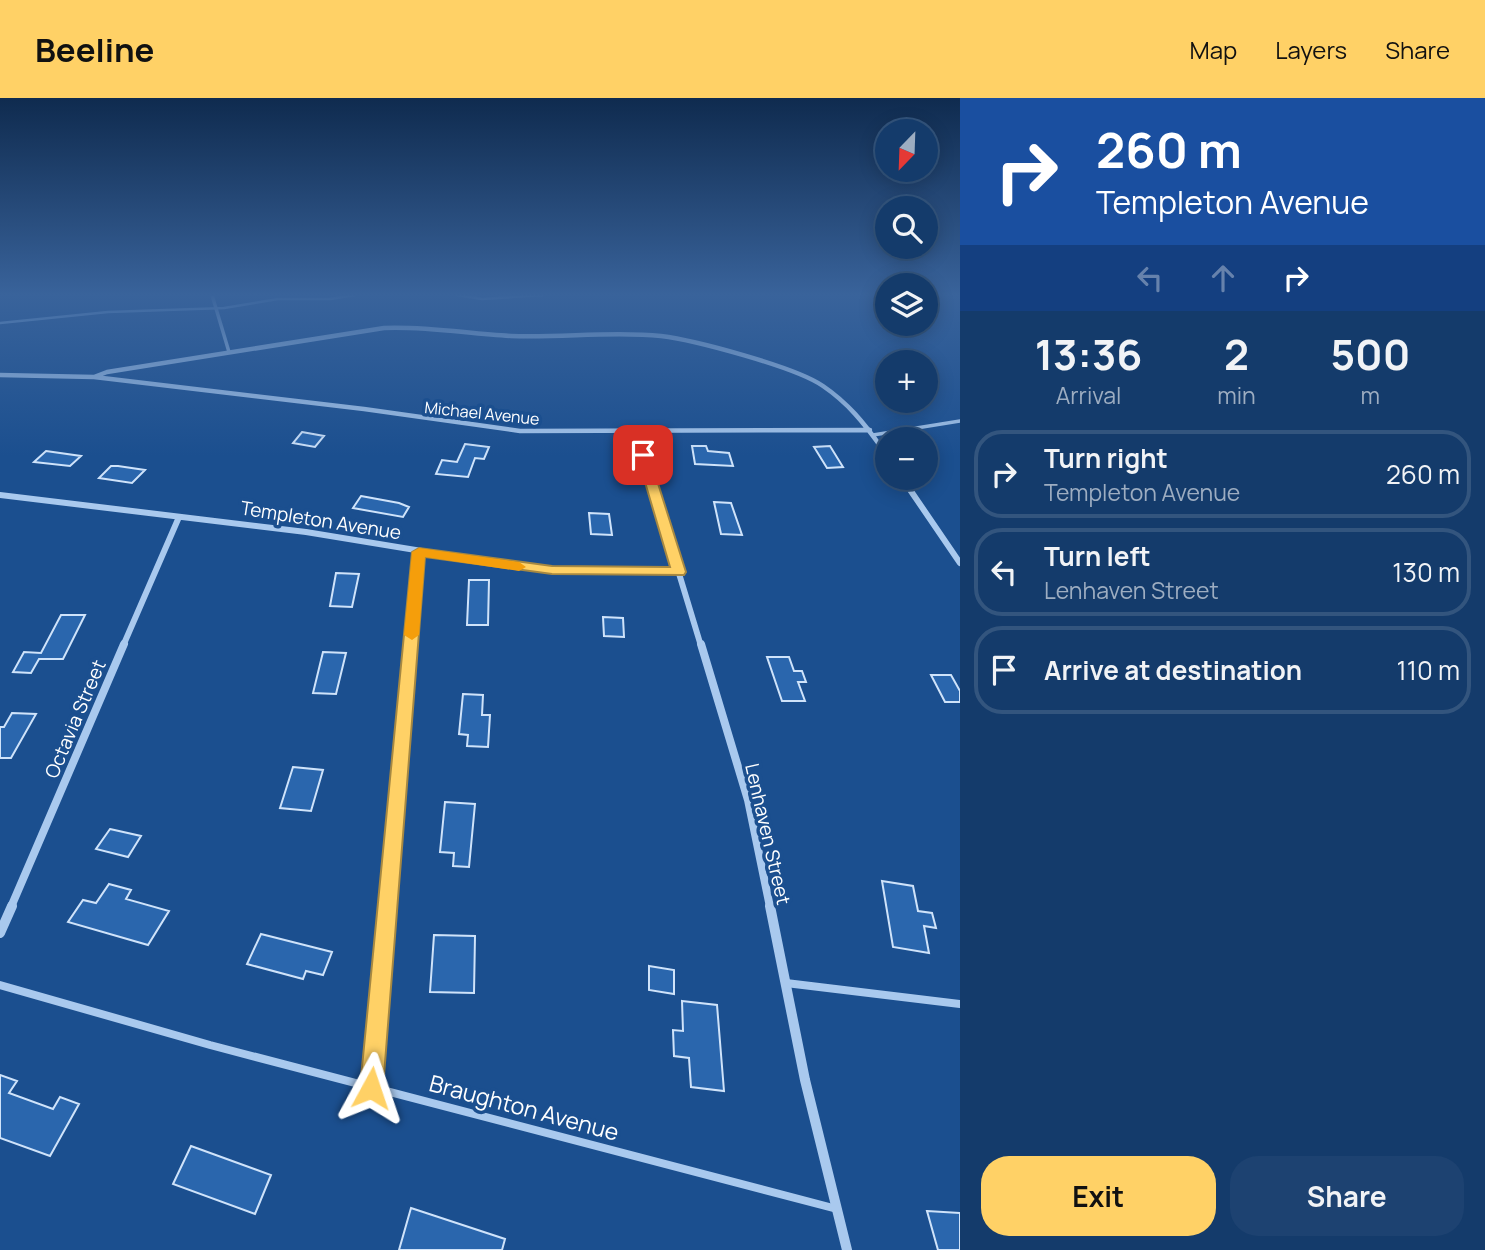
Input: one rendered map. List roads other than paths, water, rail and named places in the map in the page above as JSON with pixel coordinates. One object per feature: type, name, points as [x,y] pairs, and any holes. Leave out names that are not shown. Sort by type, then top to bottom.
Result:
[{"type":"street","points":[[0,375],[94,377],[107,372],[248,349]]},
{"type":"street","points":[[718,349],[810,379],[841,397],[875,438]]},
{"type":"street","name":"Michael Avenue","points":[[94,377],[341,406],[520,431],[872,433]]},
{"type":"street","name":"Lenhaven Street","points":[[636,432],[748,800],[784,983],[847,1250]]},
{"type":"street","points":[[910,490],[960,564]]},
{"type":"street","name":"Templeton Avenue","points":[[0,495],[306,532],[419,552],[552,570],[679,572]]},
{"type":"street","name":"Octavia Street","points":[[0,933],[179,517]]},
{"type":"street","points":[[371,1088],[419,552]]},
{"type":"lane","points":[[872,433],[960,421]]},
{"type":"lane","points":[[784,983],[960,1004]]},
{"type":"lane","name":"Braughton Avenue","points":[[0,985],[371,1088],[836,1209]]}]
